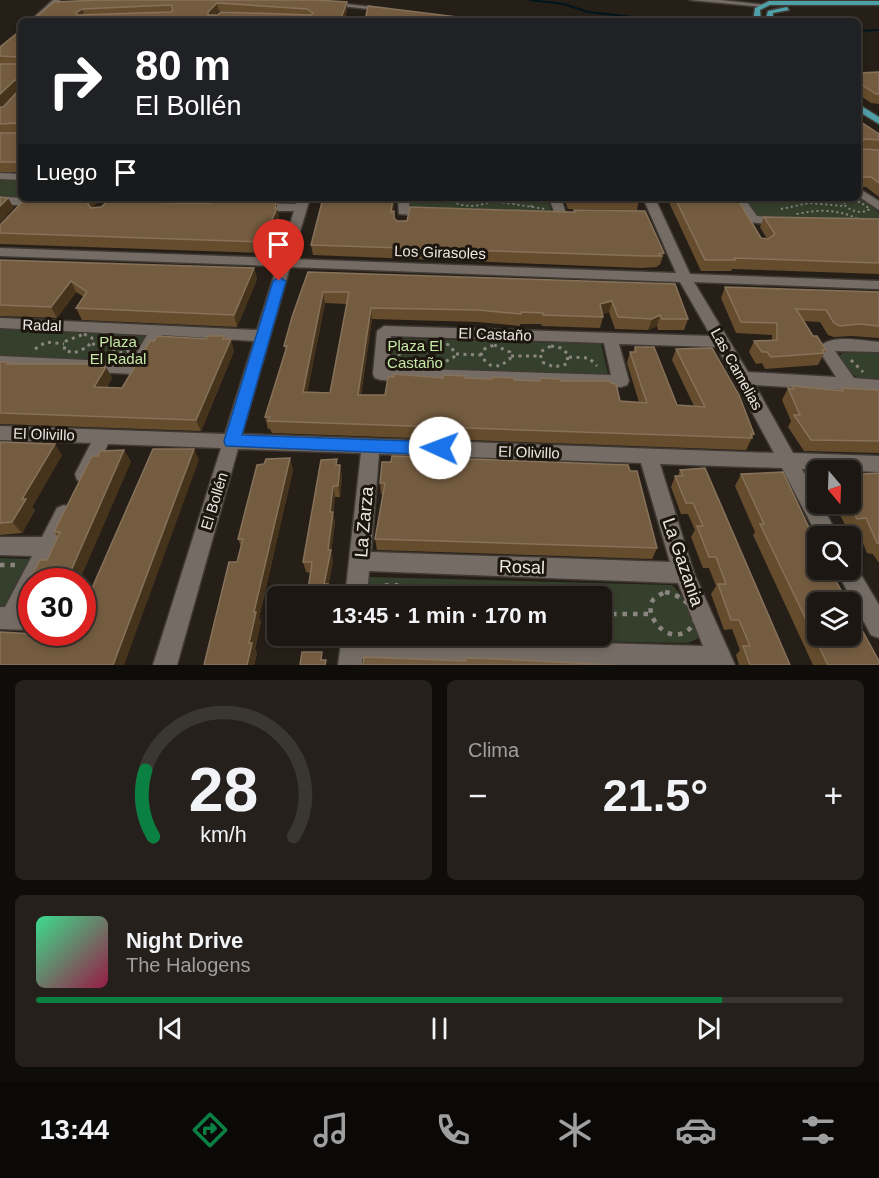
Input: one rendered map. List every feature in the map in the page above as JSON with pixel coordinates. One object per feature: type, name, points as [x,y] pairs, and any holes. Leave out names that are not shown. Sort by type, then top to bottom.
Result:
[{"type":"main road","points":[[757,18],[757,9],[768,5],[879,3]]},
{"type":"main road","points":[[768,5],[790,9],[879,9]]},
{"type":"main road","points":[[874,115],[879,121]]},
{"type":"street","points":[[291,0],[314,1],[361,10],[397,11]]},
{"type":"street","points":[[693,0],[768,5]]},
{"type":"street","points":[[740,0],[768,5]]},
{"type":"street","points":[[37,18],[54,3],[64,4]]},
{"type":"street","points":[[0,176],[18,177]]},
{"type":"street","points":[[861,192],[879,192]]},
{"type":"street","points":[[861,192],[879,206]]},
{"type":"street","points":[[0,201],[18,200]]},
{"type":"street","points":[[15,217],[31,201]]},
{"type":"street","points":[[402,226],[404,201]]},
{"type":"street","points":[[556,201],[559,213]]},
{"type":"street","name":"Las Camelias","points":[[650,201],[652,216],[823,526]]},
{"type":"street","points":[[740,201],[749,217],[756,220],[795,222]]},
{"type":"street","points":[[246,206],[303,203]]},
{"type":"street","name":"El Bollén","points":[[165,665],[303,203]]},
{"type":"street","points":[[403,211],[442,212]]},
{"type":"street","points":[[756,220],[751,227],[756,236]]},
{"type":"street","name":"Los Girasoles","points":[[0,252],[879,285]]},
{"type":"street","name":"Radal","points":[[0,323],[263,336]]},
{"type":"street","points":[[0,362],[136,368],[156,330]]},
{"type":"street","name":"El Castaño","points":[[382,360],[384,331],[722,342]]},
{"type":"street","points":[[382,360],[381,374],[621,381],[610,338]]},
{"type":"street","points":[[849,384],[826,349],[831,345],[879,347]]},
{"type":"street","points":[[742,378],[879,386]]},
{"type":"street","name":"El Olivillo","points":[[0,433],[879,464]]},
{"type":"street","points":[[14,619],[47,547],[103,436]]},
{"type":"street","name":"La Zarza","points":[[357,586],[371,446]]},
{"type":"street","name":"La Gazania","points":[[648,456],[684,573],[721,661]]},
{"type":"street","points":[[0,546],[47,547]]},
{"type":"street","name":"Rosal","points":[[360,561],[684,573]]},
{"type":"street","points":[[853,580],[879,627]]},
{"type":"street","points":[[351,649],[721,661]]},
{"type":"path","points":[[207,201],[212,205]]},
{"type":"path","points":[[453,201],[474,206],[491,201],[559,213]]},
{"type":"path","points":[[514,201],[519,205]]},
{"type":"path","points":[[531,207],[534,201]]},
{"type":"path","points":[[844,206],[845,201]]},
{"type":"path","points":[[772,210],[809,203],[844,206],[859,212],[866,212],[870,209],[864,203],[856,201]]},
{"type":"path","points":[[795,222],[794,218],[797,214],[821,210],[850,215],[864,225]]},
{"type":"path","points":[[46,342],[64,344],[75,336],[84,334],[92,338],[91,344]]},
{"type":"path","points":[[64,344],[66,352],[74,353],[91,344],[114,346],[119,341],[130,338],[135,340],[136,344],[130,351],[122,353],[114,350],[114,346]]},
{"type":"path","points":[[425,352],[430,345],[439,342],[448,344],[455,354]]},
{"type":"path","points":[[481,355],[485,347],[494,345],[507,349],[511,356]]},
{"type":"path","points":[[539,356],[543,349],[551,346],[561,348],[569,357],[589,358]]},
{"type":"path","points":[[382,360],[404,351],[425,352]]},
{"type":"path","points":[[425,352],[429,361],[438,364],[451,360],[455,354]]},
{"type":"path","points":[[455,354],[481,355]]},
{"type":"path","points":[[481,355],[486,363],[495,366],[504,364],[511,356],[539,356]]},
{"type":"path","points":[[539,356],[545,364],[554,367],[567,364],[569,357]]},
{"type":"path","points":[[383,586],[390,583],[401,586]]},
{"type":"path","points":[[665,592],[687,602],[694,622],[688,632],[676,635],[662,630],[651,614],[651,604],[654,598],[665,592]]},
{"type":"path","points":[[612,614],[651,614]]},
{"type":"green space","points":[[0,178],[18,178],[18,198],[0,199]]},
{"type":"green space","points":[[861,198],[879,213],[879,224],[758,220],[742,201],[861,201]]},
{"type":"green space","points":[[120,201],[208,201],[205,203]]},
{"type":"green space","points":[[409,201],[549,201],[551,211],[409,207]]},
{"type":"green space","name":"Plaza El Radal","points":[[0,327],[148,334],[131,367],[0,360]]},
{"type":"green space","name":"Plaza El Castaño","points":[[390,338],[601,344],[608,374],[390,369]]},
{"type":"green space","points":[[879,352],[879,384],[855,376],[839,356],[843,353]]},
{"type":"green space","points":[[0,558],[30,559],[25,568],[18,568],[18,582],[5,606],[0,606]]},
{"type":"green space","points":[[370,577],[672,585],[691,609],[697,623],[699,638],[688,643],[612,642],[612,586],[362,585]]},
{"type":"building","points":[[317,0],[347,2],[341,18],[35,18],[54,2]],"holes":[[[217,3],[307,9],[313,13],[311,15],[221,12],[217,15],[208,15]],[[171,5],[173,10],[171,12],[78,15],[76,13],[82,9]]]},
{"type":"building","points":[[368,6],[466,18],[366,18]]},
{"type":"building","points":[[18,32],[18,57],[0,56],[0,47]]},
{"type":"building","points":[[18,60],[18,80],[15,80],[0,94],[0,64],[17,64]]},
{"type":"building","points":[[879,72],[879,94],[861,84],[861,73]]},
{"type":"building","points":[[18,91],[18,128],[16,123],[0,124],[0,107],[3,107]]},
{"type":"building","points":[[861,122],[879,134],[879,140],[863,139],[861,147]]},
{"type":"building","points":[[18,132],[18,162],[0,162],[0,133]]},
{"type":"building","points":[[861,147],[879,150],[879,183],[871,177],[861,177]]},
{"type":"building","points":[[0,197],[8,198],[0,206]]},
{"type":"building","points":[[23,201],[89,201],[91,208],[101,207],[108,201],[212,203],[213,201],[245,201],[276,202],[275,208],[277,208],[262,242],[0,233],[0,225]]},
{"type":"building","points":[[322,201],[393,201],[391,212],[394,211],[394,218],[397,221],[407,221],[410,207],[569,212],[575,212],[574,210],[645,211],[664,253],[659,254],[661,256],[644,256],[311,245]]},
{"type":"building","points":[[676,201],[739,201],[761,238],[768,239],[775,234],[764,217],[879,219],[879,263],[734,258],[735,260],[705,260]]},
{"type":"building","points":[[0,260],[254,268],[234,315],[76,308],[87,292],[71,281],[51,307],[0,305]]},
{"type":"building","points":[[308,272],[675,284],[688,319],[662,319],[660,315],[652,319],[618,317],[612,301],[600,304],[603,317],[478,310],[371,308],[358,395],[385,395],[388,377],[394,377],[394,374],[443,378],[443,375],[540,381],[540,378],[561,379],[561,381],[610,381],[616,384],[620,401],[647,403],[630,352],[636,352],[635,347],[654,347],[677,405],[705,407],[676,349],[712,348],[739,395],[754,434],[751,434],[752,438],[268,421],[270,417],[265,417],[287,346],[284,346]],"holes":[[[323,292],[349,292],[330,393],[303,392]]]},
{"type":"building","points":[[725,287],[879,292],[879,326],[859,324],[840,326],[834,323],[826,310],[796,309],[813,336],[817,336],[826,350],[822,350],[824,353],[771,357],[767,352],[762,352],[754,341],[777,340],[777,323],[741,322]]},
{"type":"building","points":[[157,336],[206,339],[207,336],[225,336],[223,339],[231,339],[196,420],[0,413],[0,362],[9,362],[7,364],[102,364],[101,367],[106,367],[94,387],[122,388],[150,341],[154,341]]},
{"type":"building","points":[[793,386],[843,391],[842,388],[879,390],[879,441],[811,440],[794,415],[800,415],[788,388],[794,389]]},
{"type":"building","points":[[0,442],[55,444],[22,499],[26,499],[12,522],[0,523]]},
{"type":"building","points":[[153,449],[194,449],[113,665],[0,665],[0,632],[18,633],[18,646],[96,646],[96,579]]},
{"type":"building","points":[[124,450],[72,568],[36,568],[40,560],[47,560],[60,532],[54,532],[92,456],[98,456],[100,451]]},
{"type":"building","points":[[392,456],[628,465],[630,471],[637,471],[657,548],[375,539],[385,483],[380,483],[382,462],[391,462]]},
{"type":"building","points":[[290,458],[254,612],[256,612],[249,643],[252,643],[247,665],[204,665],[229,562],[237,562],[243,539],[238,539],[257,465],[264,464],[266,459]]},
{"type":"building","points":[[337,459],[336,465],[340,465],[338,486],[333,486],[330,512],[333,512],[328,550],[331,550],[324,584],[328,584],[328,586],[309,586],[312,562],[303,562],[321,460]]},
{"type":"building","points":[[705,468],[790,665],[750,665],[743,646],[750,646],[739,620],[731,620],[718,584],[726,584],[716,557],[709,557],[697,526],[703,526],[693,503],[686,503],[675,476],[683,476],[680,470]]},
{"type":"building","points":[[783,472],[808,526],[807,580],[835,580],[842,592],[807,592],[807,621],[760,524],[764,524],[741,474]]},
{"type":"building","points":[[879,473],[879,543],[866,518],[857,519],[854,514],[861,514],[861,474]]},
{"type":"building","points":[[861,628],[879,661],[879,665],[828,665],[819,646],[861,646]]},
{"type":"building","points":[[302,652],[322,652],[321,660],[326,660],[325,665],[300,665]]},
{"type":"building","points":[[364,657],[466,661],[466,658],[499,659],[613,665],[363,665]]},
{"type":"waterway","points":[[530,0],[564,4],[588,12],[642,18]]},
{"type":"waterway","points":[[861,31],[879,30]]},
{"type":"route","points":[[279,281],[232,441],[440,448]]}]
